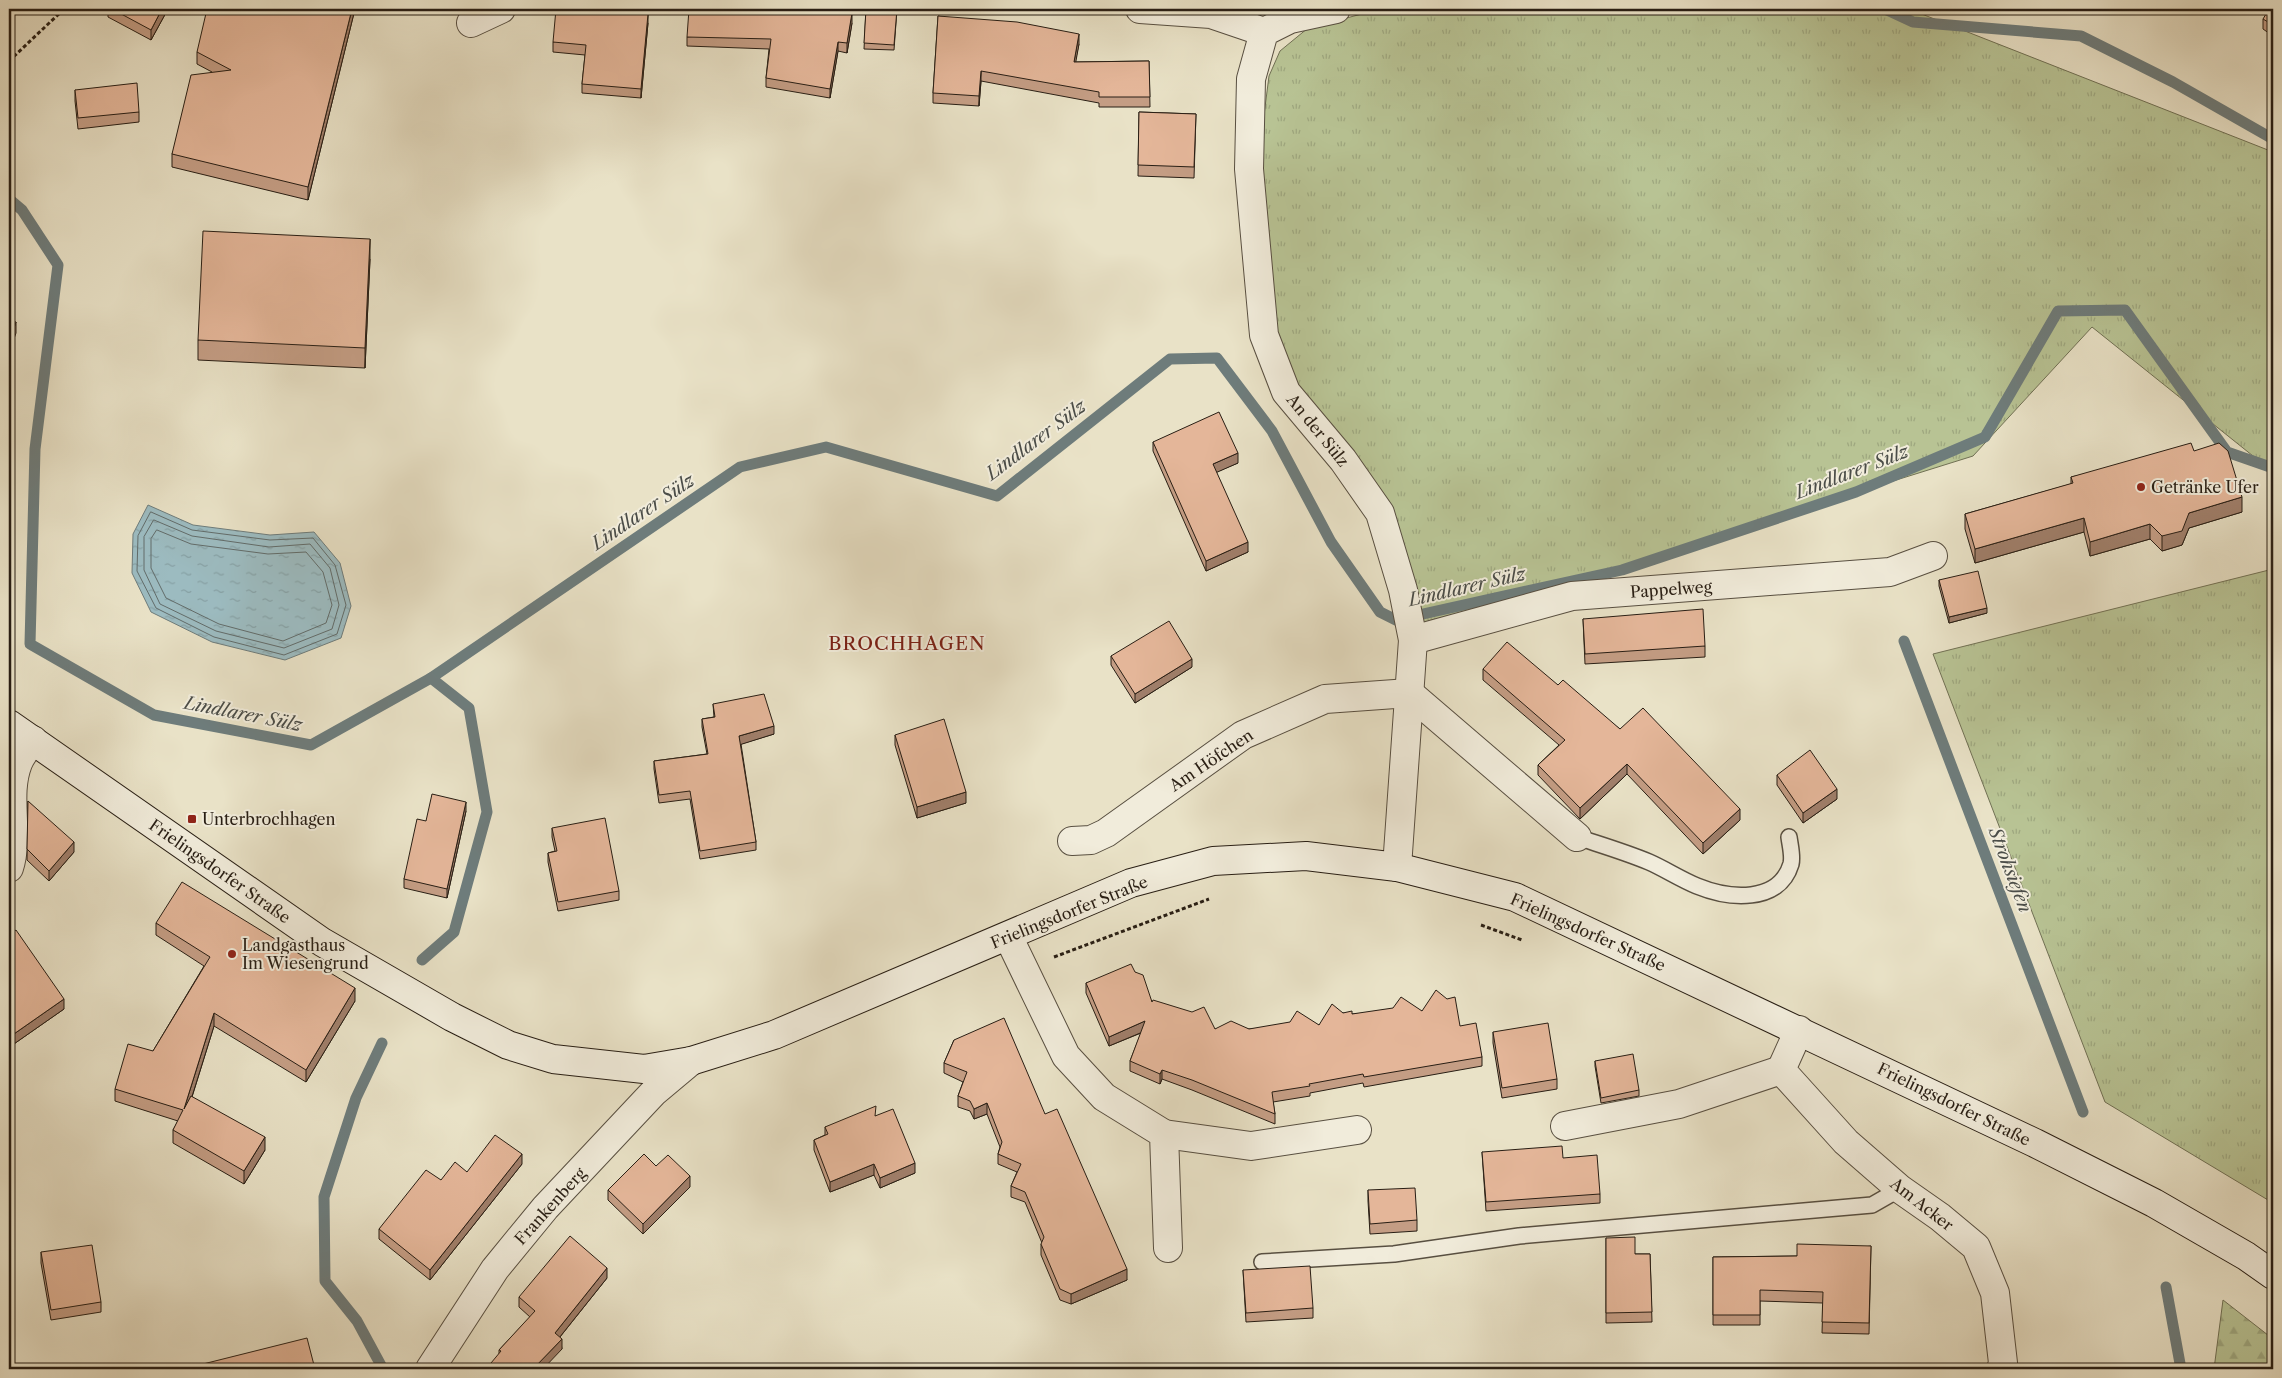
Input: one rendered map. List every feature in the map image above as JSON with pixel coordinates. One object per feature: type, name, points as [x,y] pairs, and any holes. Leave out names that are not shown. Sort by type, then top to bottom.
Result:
[{"type":"street","points":[[471,23],[501,9]]},
{"type":"street","points":[[1140,9],[1210,14],[1264,32],[1290,19],[1336,9]]},
{"type":"street","name":"An der Sülz","points":[[1264,32],[1251,79],[1249,169],[1264,335],[1286,392],[1343,460],[1380,513],[1403,590],[1413,640],[1397,867]]},
{"type":"street","name":"Pappelweg","points":[[1413,640],[1572,596],[1890,572],[1933,556]]},
{"type":"street","points":[[1410,693],[1577,837]]},
{"type":"street","name":"Am Höfchen","points":[[1072,841],[1091,840],[1106,833],[1244,735],[1325,699],[1410,693]]},
{"type":"street","name":"Frielingsdorfer Straße","points":[[9,724],[322,942],[452,1017],[508,1045],[553,1059],[644,1069],[691,1061],[774,1035],[1131,884],[1213,861],[1306,856],[1397,867],[1515,897],[1799,1030],[2154,1203],[2246,1256],[2273,1275]]},
{"type":"street","points":[[9,868],[14,848],[14,782],[18,762],[33,740]]},
{"type":"street","points":[[1008,936],[1066,1056],[1104,1097],[1164,1134],[1251,1146],[1357,1130]]},
{"type":"street","points":[[1565,1126],[1679,1104],[1781,1070],[1799,1030]]},
{"type":"street","name":"Frankenberg","points":[[430,1369],[495,1269],[544,1208],[654,1092],[691,1061]]},
{"type":"street","name":"Am Acker","points":[[1781,1070],[1846,1142],[1900,1189],[1976,1247],[1995,1293],[2003,1363],[2001,1369]]},
{"type":"street","points":[[1164,1134],[1168,1248]]},
{"type":"lane","points":[[1577,837],[1649,862],[1697,886],[1722,894],[1746,896],[1768,892],[1782,882],[1792,862],[1789,837]]},
{"type":"lane","points":[[1262,1262],[1394,1254],[1519,1236],[1872,1205],[1900,1189]]},
{"type":"path","points":[[9,61],[64,9]]},
{"type":"path","points":[[1023,968],[1213,898]]},
{"type":"path","points":[[1474,923],[1529,942]]},
{"type":"green space","points":[[1381,9],[1909,9],[2273,152],[2273,472],[2092,327],[1973,456],[1423,628],[1413,590],[1295,389],[1270,334],[1257,170],[1269,76],[1280,51],[1308,28]]},
{"type":"green space","points":[[2273,569],[2273,1203],[2105,1102],[1933,654]]},
{"type":"green space","points":[[2223,1300],[2273,1339],[2273,1369],[2214,1369]]},
{"type":"water","points":[[148,505],[193,525],[270,535],[314,532],[340,563],[351,606],[341,638],[285,660],[212,642],[151,612],[132,573],[133,534]]},
{"type":"building","points":[[112,9],[162,9],[151,30]]},
{"type":"building","points":[[207,9],[352,9],[308,187],[172,154],[191,75],[231,70],[197,52]]},
{"type":"building","points":[[556,9],[591,9],[648,14],[641,89],[582,84],[586,45],[553,42]]},
{"type":"building","points":[[689,9],[826,9],[852,13],[847,43],[838,42],[830,89],[766,78],[771,39],[687,37]]},
{"type":"building","points":[[866,9],[897,9],[894,45],[864,43]]},
{"type":"building","points":[[2269,9],[2273,9],[2273,25],[2263,19]]},
{"type":"building","points":[[938,16],[1017,22],[1079,34],[1074,62],[1149,61],[1150,97],[1099,97],[1099,92],[981,71],[979,96],[933,93]]},
{"type":"building","points":[[137,83],[139,112],[78,118],[75,90]]},
{"type":"building","points":[[1139,112],[1196,114],[1194,167],[1138,165]]},
{"type":"building","points":[[203,231],[370,239],[365,348],[198,340]]},
{"type":"building","points":[[9,320],[16,322],[9,342]]},
{"type":"building","points":[[1219,412],[1238,453],[1213,464],[1248,542],[1206,561],[1153,442]]},
{"type":"building","points":[[2191,443],[2194,451],[2219,443],[2228,451],[2242,497],[2189,513],[2182,531],[2162,536],[2150,524],[2090,542],[2084,518],[1975,549],[1965,514],[2073,483],[2071,477]]},
{"type":"building","points":[[1978,571],[1987,608],[1949,617],[1939,580]]},
{"type":"building","points":[[1703,609],[1705,646],[1585,654],[1583,619]]},
{"type":"building","points":[[1169,621],[1192,659],[1135,694],[1111,656]]},
{"type":"building","points":[[1507,642],[1558,685],[1563,680],[1620,729],[1643,708],[1740,809],[1703,843],[1627,764],[1580,808],[1538,765],[1565,740],[1483,669]]},
{"type":"building","points":[[764,694],[774,726],[739,736],[756,842],[700,851],[690,791],[659,795],[654,761],[708,754],[702,719],[715,717],[713,704]]},
{"type":"building","points":[[944,719],[966,792],[917,807],[895,735]]},
{"type":"building","points":[[1810,750],[1837,789],[1803,813],[1777,775]]},
{"type":"building","points":[[432,794],[466,802],[447,889],[404,879],[417,819],[426,821]]},
{"type":"building","points":[[28,801],[74,842],[49,871],[27,849]]},
{"type":"building","points":[[605,818],[619,891],[558,902],[548,853],[557,851],[552,828]]},
{"type":"building","points":[[182,882],[355,988],[306,1070],[214,1013],[184,1109],[191,1096],[265,1137],[244,1171],[173,1130],[183,1110],[115,1089],[128,1044],[153,1051],[210,957],[156,923]]},
{"type":"building","points":[[16,930],[64,999],[11,1036],[9,1032],[9,935]]},
{"type":"building","points":[[1131,964],[1135,972],[1143,975],[1152,1002],[1153,1000],[1192,1012],[1204,1007],[1215,1029],[1231,1021],[1249,1029],[1290,1022],[1297,1011],[1319,1025],[1332,1004],[1343,1013],[1352,1011],[1352,1014],[1393,1008],[1401,997],[1422,1011],[1436,990],[1447,999],[1455,997],[1460,1026],[1476,1023],[1482,1057],[1364,1077],[1363,1074],[1272,1092],[1275,1114],[1192,1080],[1162,1070],[1160,1074],[1130,1061],[1145,1021],[1109,1037],[1086,983]]},
{"type":"building","points":[[1004,1018],[1045,1114],[1057,1109],[1127,1269],[1071,1294],[1060,1289],[1041,1244],[1044,1237],[1025,1192],[1011,1186],[1021,1164],[998,1154],[1002,1142],[987,1103],[974,1109],[970,1101],[958,1096],[967,1072],[944,1063],[954,1040]]},
{"type":"building","points":[[1548,1023],[1557,1079],[1502,1088],[1493,1032]]},
{"type":"building","points":[[1633,1054],[1639,1090],[1601,1098],[1595,1061]]},
{"type":"building","points":[[876,1106],[875,1116],[893,1109],[915,1163],[880,1178],[874,1164],[830,1182],[814,1140],[828,1134],[825,1127]]},
{"type":"building","points":[[495,1135],[522,1154],[430,1270],[379,1229],[426,1170],[441,1180],[455,1162],[467,1172]]},
{"type":"building","points":[[1562,1146],[1563,1158],[1597,1155],[1600,1194],[1486,1202],[1482,1152]]},
{"type":"building","points":[[644,1154],[656,1166],[668,1155],[690,1176],[643,1224],[608,1190]]},
{"type":"building","points":[[1415,1188],[1417,1220],[1370,1224],[1368,1190]]},
{"type":"building","points":[[570,1236],[607,1268],[555,1333],[562,1339],[533,1369],[486,1369],[501,1351],[499,1350],[535,1311],[519,1297]]},
{"type":"building","points":[[1635,1237],[1635,1254],[1650,1254],[1652,1312],[1606,1313],[1606,1238]]},
{"type":"building","points":[[1797,1244],[1871,1246],[1869,1323],[1822,1322],[1823,1292],[1760,1290],[1760,1315],[1713,1315],[1713,1257],[1797,1256]]},
{"type":"building","points":[[92,1245],[101,1302],[51,1310],[41,1252]]},
{"type":"building","points":[[1310,1266],[1313,1308],[1246,1313],[1243,1270]]},
{"type":"building","points":[[307,1338],[315,1369],[200,1369],[199,1365]]},
{"type":"waterway","points":[[1885,9],[1913,22],[2081,36],[2173,82],[2273,139]]},
{"type":"waterway","name":"Lindlarer Sülz","points":[[9,199],[22,210],[58,265],[35,449],[30,644],[154,715],[311,745],[431,678],[740,467],[826,447],[997,496],[1170,359],[1217,358],[1272,431],[1331,542],[1380,612],[1396,620],[1622,570],[1856,492],[1985,437],[2058,311],[2125,310],[2227,452],[2273,468]]},
{"type":"waterway","name":"Strohsiefen","points":[[1904,641],[2083,1112]]},
{"type":"waterway","points":[[422,960],[454,932],[487,812],[469,708],[431,678]]},
{"type":"waterway","points":[[382,1043],[356,1098],[324,1197],[325,1281],[357,1321],[383,1369]]},
{"type":"waterway","name":"Strohsiefen","points":[[2166,1287],[2181,1369]]},
{"type":"place","name":"Getränke Ufer","points":[[2141,487]]},
{"type":"place","name":"Unterbrochhagen","points":[[192,819]]},
{"type":"place","name":"Landgasthaus Im Wiesengrund","points":[[232,954]]},
{"type":"district","name":"BROCHHAGEN","points":[[907,643]]}]
